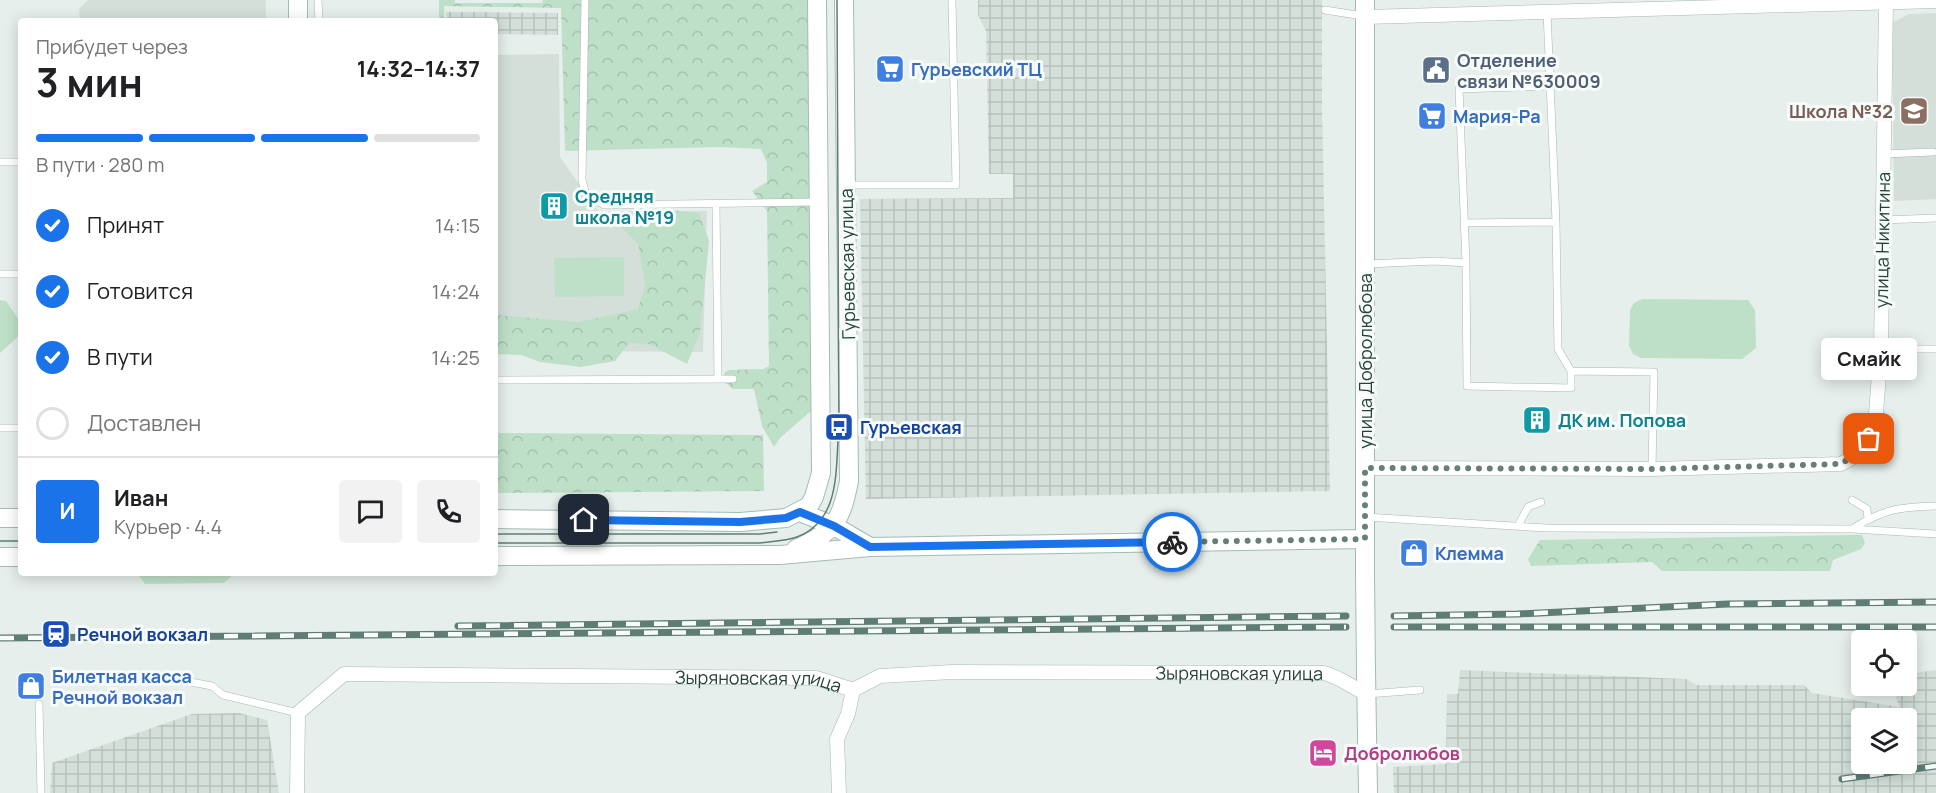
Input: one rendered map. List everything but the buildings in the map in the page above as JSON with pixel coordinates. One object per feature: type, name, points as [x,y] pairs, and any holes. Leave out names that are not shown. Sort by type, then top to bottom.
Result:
[{"type":"main road","points":[[298,0],[298,18]]},
{"type":"main road","name":"Гурьевская улица","points":[[800,512],[814,497],[821,473],[817,0]]},
{"type":"main road","name":"Гурьевская улица","points":[[834,526],[843,507],[849,481],[844,0]]},
{"type":"main road","name":"улица Добролюбова","points":[[1365,8],[1365,574],[1368,793]]},
{"type":"main road","points":[[498,519],[740,522],[786,518],[800,512],[834,526],[870,547]]},
{"type":"main road","points":[[0,518],[18,518]]},
{"type":"main road","points":[[780,555],[817,539],[834,526]]},
{"type":"main road","points":[[498,556],[780,555],[870,547],[1365,539]]},
{"type":"main road","points":[[0,557],[18,557]]},
{"type":"street","name":"улица Никитина","points":[[1652,469],[1840,464],[1862,452],[1875,426],[1881,349],[1885,1]]},
{"type":"street","points":[[1365,8],[1547,12],[1936,1]]},
{"type":"street","points":[[1365,468],[1652,469]]},
{"type":"street","name":"Зыряновская улица","points":[[298,713],[345,674],[816,678],[853,690],[880,676],[952,672],[1324,673],[1341,677],[1355,689],[1367,694]]},
{"type":"street","points":[[839,793],[837,739],[848,714],[853,690]]},
{"type":"street","points":[[297,793],[298,713]]},
{"type":"lane","points":[[318,0],[318,18]]},
{"type":"lane","points":[[585,0],[582,180],[586,194],[604,205],[820,202]]},
{"type":"lane","points":[[846,185],[956,186],[952,0]]},
{"type":"lane","points":[[1325,10],[1365,8]]},
{"type":"lane","points":[[1547,12],[1556,222],[1558,349],[1571,371],[1571,388],[1467,387],[1466,263],[1460,90],[1550,86]]},
{"type":"lane","points":[[1882,154],[1933,152]]},
{"type":"lane","points":[[0,162],[18,162]]},
{"type":"lane","points":[[716,204],[718,379]]},
{"type":"lane","points":[[1882,220],[1936,218]]},
{"type":"lane","points":[[1464,223],[1556,222]]},
{"type":"lane","points":[[1365,264],[1435,261],[1466,263]]},
{"type":"lane","points":[[0,274],[18,274]]},
{"type":"lane","points":[[1881,349],[1936,349]]},
{"type":"lane","points":[[1571,371],[1654,372],[1652,469]]},
{"type":"lane","points":[[498,380],[733,379]]},
{"type":"lane","points":[[0,428],[18,428]]},
{"type":"lane","points":[[1852,500],[1867,509],[1868,519]]},
{"type":"lane","points":[[1518,526],[1528,507],[1541,502]]},
{"type":"lane","points":[[1852,529],[1877,513],[1909,507],[1936,506]]},
{"type":"lane","points":[[1365,517],[1518,526],[1852,529],[1936,534]]},
{"type":"lane","points":[[65,680],[170,678],[212,686],[223,694],[298,713]]},
{"type":"lane","points":[[1367,694],[1420,690]]},
{"type":"lane","points":[[39,704],[41,793]]},
{"type":"shaded area","points":[[88,0],[266,0],[266,18],[80,18],[79,9]]},
{"type":"shaded area","points":[[978,0],[1322,0],[1330,491],[866,499],[860,199],[1013,198],[1013,174],[989,174],[986,31],[978,15]]},
{"type":"shaded area","points":[[446,12],[558,13],[558,35],[498,34],[498,18],[447,18]]},
{"type":"shaded area","name":"Школа №32","points":[[1936,13],[1936,199],[1894,201],[1892,23],[1909,14]]},
{"type":"shaded area","points":[[559,54],[560,157],[598,211],[707,211],[703,352],[498,350],[498,55]]},
{"type":"shaded area","points":[[1460,670],[1686,679],[1696,685],[1804,685],[1812,693],[1900,707],[1896,696],[1917,696],[1917,673],[1936,670],[1936,793],[1394,793],[1393,767],[1446,764],[1447,694],[1458,694]]},
{"type":"shaded area","points":[[239,713],[267,720],[279,793],[50,793],[52,763],[192,714]]},
{"type":"green space","points":[[439,0],[455,0],[455,3],[542,3],[543,0],[808,0],[811,411],[780,438],[774,447],[762,426],[754,389],[733,389],[722,380],[725,372],[729,370],[763,369],[769,366],[767,211],[752,191],[767,182],[767,163],[761,149],[720,147],[565,151],[561,8],[444,6],[444,18],[439,18]]},
{"type":"green space","points":[[671,210],[699,213],[709,241],[700,333],[687,364],[649,344],[629,343],[615,361],[581,367],[540,362],[521,355],[498,354],[498,315],[579,322],[638,309],[645,286],[638,244],[617,223],[636,211]]},
{"type":"green space","points":[[624,257],[624,296],[555,297],[554,258]]},
{"type":"green space","points":[[1642,299],[1748,300],[1755,310],[1756,348],[1742,359],[1641,358],[1633,354],[1629,346],[1630,310],[1634,303]]},
{"type":"green space","points":[[0,300],[6,301],[18,319],[18,337],[0,353]]},
{"type":"green space","points":[[498,433],[763,435],[764,491],[498,493]]},
{"type":"green space","points":[[1862,535],[1865,543],[1861,549],[1833,560],[1830,571],[1662,571],[1652,562],[1531,566],[1528,559],[1540,540]]},
{"type":"green space","points":[[139,576],[232,576],[224,583],[145,584]]},
{"type":"tram line","points":[[498,543],[760,543],[797,537],[812,529],[822,518],[829,505],[836,475],[839,427],[837,0]]},
{"type":"tram line","points":[[498,534],[760,534],[777,532]]},
{"type":"tram line","points":[[0,541],[18,541]]},
{"type":"railway","points":[[1394,616],[1518,614],[1728,604],[1936,602]]},
{"type":"railway","points":[[458,626],[1346,616]]},
{"type":"railway","points":[[0,638],[1346,627]]},
{"type":"railway","points":[[1394,627],[1936,627]]},
{"type":"railway","points":[[1842,779],[1936,766]]},
{"type":"way so far","points":[[1172,542],[1365,539],[1365,468],[1652,469],[1840,464],[1862,452],[1869,439]]},
{"type":"place","name":"Гурьевский ТЦ","points":[[890,69]]},
{"type":"place","name":"Отделение связи №630009","points":[[1436,70]]},
{"type":"place","name":"Школа №32","points":[[1914,111]]},
{"type":"place","name":"Мария-Ра","points":[[1432,116]]},
{"type":"place","name":"Средняя школа №19","points":[[554,206]]},
{"type":"place","name":"ДК им. Попова","points":[[1537,420]]},
{"type":"place","name":"Гурьевская","points":[[839,427]]},
{"type":"place","name":"Смайк","points":[[1869,439]]},
{"type":"place","name":"Клемма","points":[[1414,553]]},
{"type":"place","name":"Речной вокзал","points":[[56,634]]},
{"type":"place","name":"Билетная касса Речной вокзал","points":[[31,686]]},
{"type":"place","name":"Добролюбов","points":[[1323,753]]},
{"type":"route","points":[[584,520],[740,522],[786,518],[800,512],[834,526],[870,547],[1172,542]]}]
